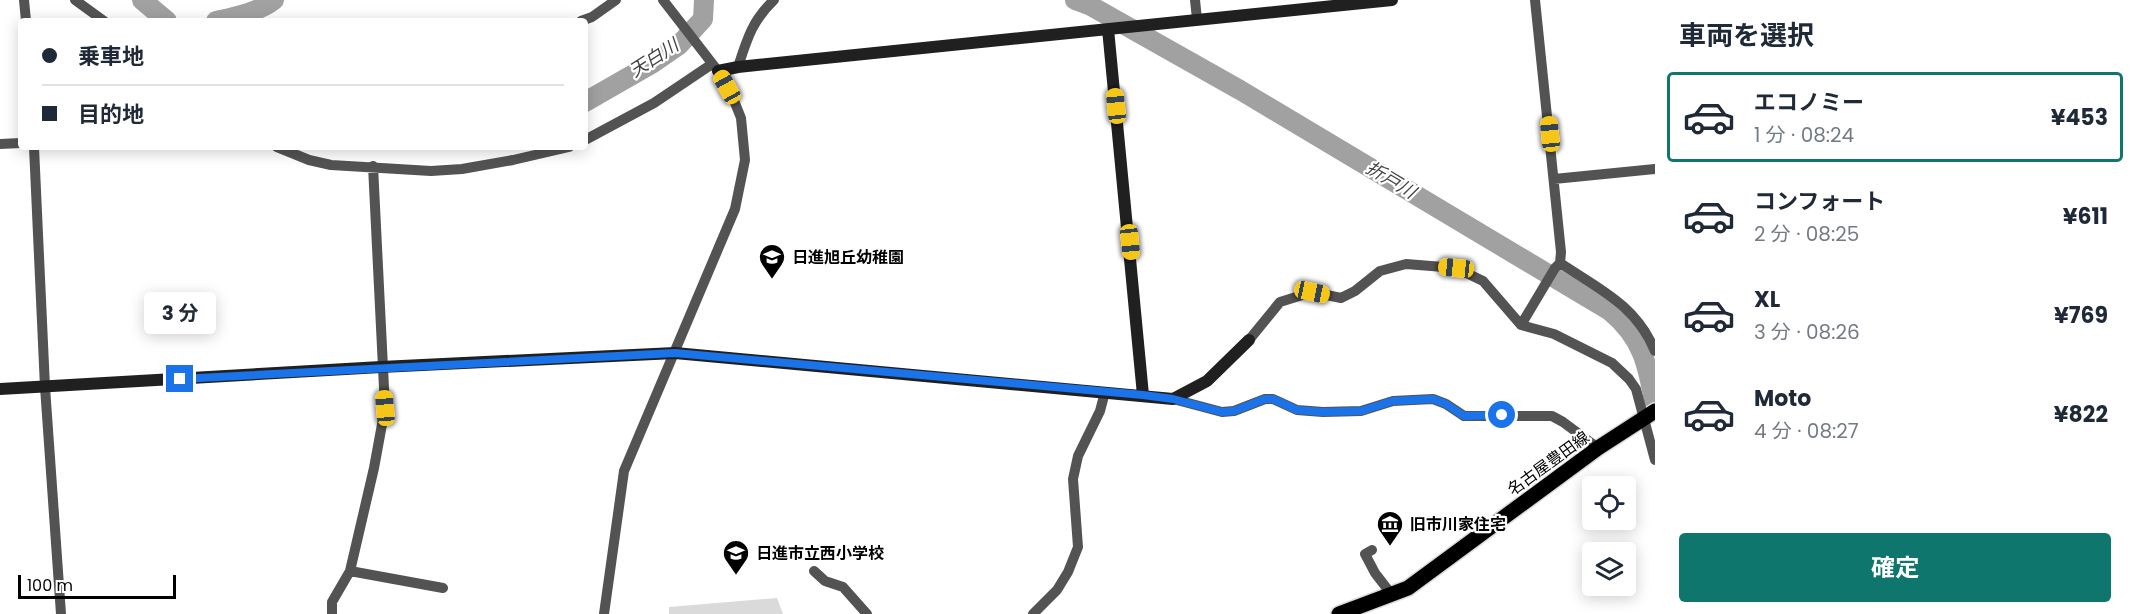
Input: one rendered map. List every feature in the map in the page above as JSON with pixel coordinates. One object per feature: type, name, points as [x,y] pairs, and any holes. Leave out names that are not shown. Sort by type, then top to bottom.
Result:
[{"type":"main road","name":"名古屋豊田線","points":[[1339,614],[1408,588],[1598,448],[1648,415]]},
{"type":"street","points":[[24,0],[26,18]]},
{"type":"street","points":[[75,0],[100,18]]},
{"type":"street","points":[[588,18],[616,0]]},
{"type":"street","points":[[604,614],[624,471],[735,209],[743,170],[745,146],[741,118],[715,67],[663,0]]},
{"type":"street","points":[[738,67],[750,30],[761,12],[774,0]]},
{"type":"street","points":[[1195,0],[1197,20]]},
{"type":"street","points":[[588,138],[715,67],[738,67],[1392,0]]},
{"type":"street","points":[[1521,325],[1558,265],[1561,252],[1535,0]]},
{"type":"street","points":[[1108,29],[1143,395]]},
{"type":"street","points":[[0,144],[18,143]]},
{"type":"street","points":[[34,150],[45,387],[61,614]]},
{"type":"street","points":[[284,150],[309,160],[331,165],[431,171],[462,169],[555,150]]},
{"type":"street","points":[[332,614],[332,602],[350,571],[374,468],[385,408],[381,367],[373,166]]},
{"type":"street","points":[[1554,179],[1655,169]]},
{"type":"street","points":[[1173,399],[1207,381],[1249,340],[1280,302],[1312,292],[1341,298],[1355,291],[1380,271],[1406,264],[1456,268],[1483,281],[1521,325],[1554,334],[1612,363],[1636,389],[1642,411],[1648,415],[1655,460]]},
{"type":"street","points":[[1558,265],[1607,292],[1620,303],[1642,326],[1655,351]]},
{"type":"street","points":[[0,389],[675,353],[1143,395],[1173,399],[1222,412],[1234,411],[1265,399],[1273,399],[1297,410],[1323,412],[1361,411],[1393,401],[1433,399],[1446,404],[1464,416],[1552,416],[1598,448]]},
{"type":"street","points":[[1033,614],[1057,590],[1068,572],[1078,547],[1073,479],[1078,456],[1100,411],[1105,392]]},
{"type":"street","points":[[1372,550],[1365,554],[1375,573],[1392,595]]},
{"type":"street","points":[[350,571],[443,588]]},
{"type":"street","points":[[814,571],[825,581],[843,588],[867,614]]},
{"type":"shaded area","points":[[777,598],[783,614],[669,614],[669,607]]},
{"type":"waterway","name":"天白川","points":[[142,0],[163,18]]},
{"type":"waterway","points":[[229,18],[254,11],[274,0]]},
{"type":"waterway","name":"天白川","points":[[588,100],[653,63],[679,45],[703,19],[704,0]]},
{"type":"waterway","name":"折戸川","points":[[1075,0],[1091,6],[1240,90],[1610,311],[1637,342],[1650,378],[1655,406]]},
{"type":"place","name":"日進旭丘幼稚園","points":[[772,280]]},
{"type":"place","name":"旧市川家住宅","points":[[1390,547]]},
{"type":"place","name":"日進市立西小学校","points":[[736,576]]},
{"type":"route","points":[[180,379],[675,353],[1143,395],[1173,399],[1222,412],[1234,411],[1265,399],[1273,399],[1297,410],[1323,412],[1361,411],[1393,401],[1433,399],[1446,404],[1464,416],[1502,415]]}]
